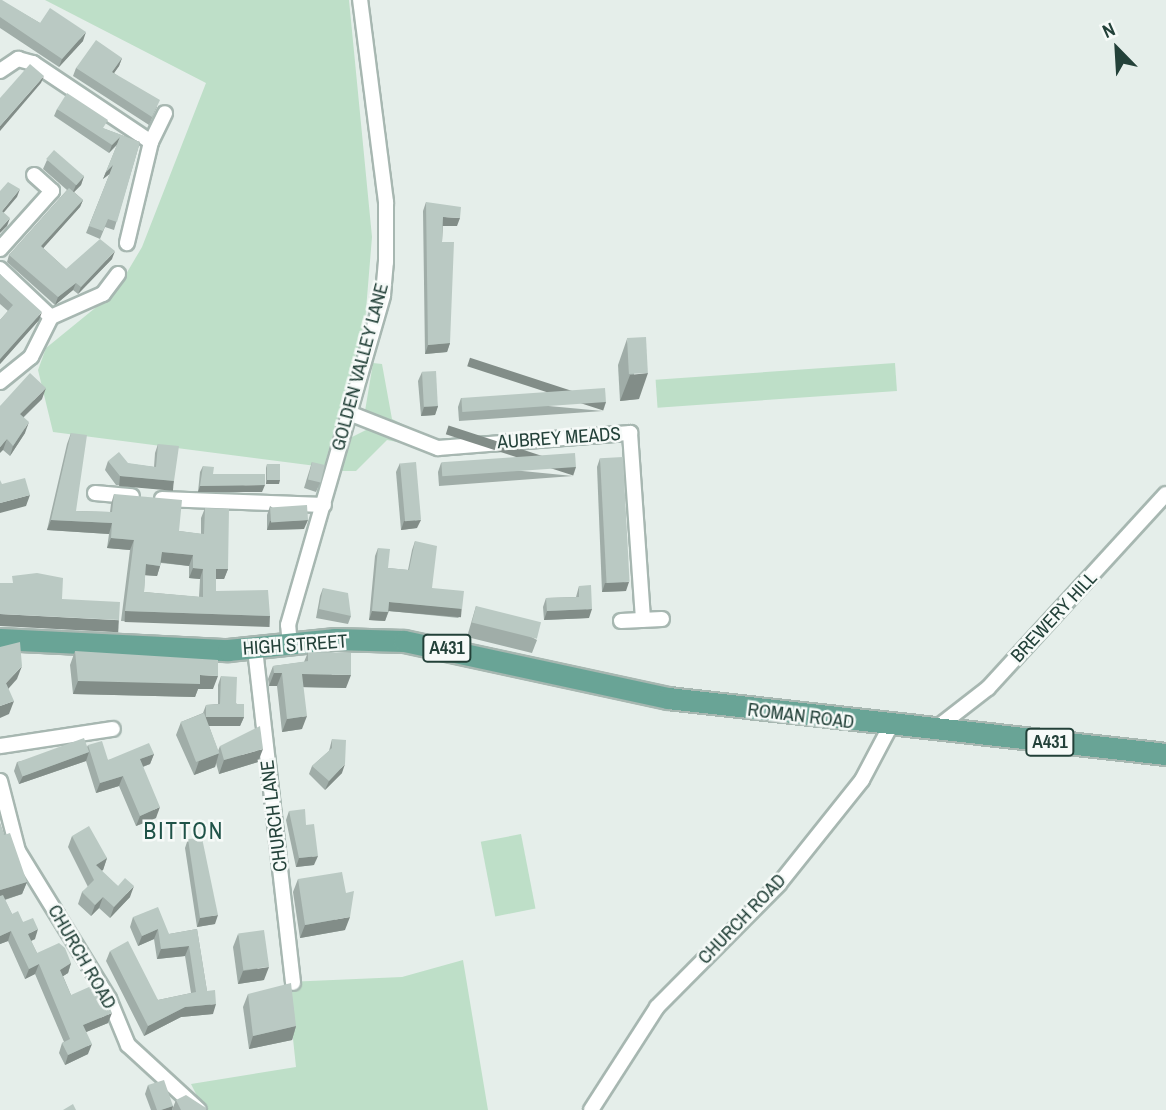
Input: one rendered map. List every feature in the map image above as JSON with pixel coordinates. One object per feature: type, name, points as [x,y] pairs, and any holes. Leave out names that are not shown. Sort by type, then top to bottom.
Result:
[{"type":"main road","name":"HIGH STREET","points":[[0,639],[255,649],[335,639],[404,642],[668,698]]},
{"type":"main road","name":"ROMAN ROAD","points":[[668,698],[933,731]]},
{"type":"main road","name":"A431","points":[[933,731],[1166,754]]},
{"type":"street","name":"GOLDEN VALLEY LANE","points":[[290,646],[288,625],[349,413],[386,262],[386,202],[359,0]]},
{"type":"street","points":[[0,71],[18,59],[33,63],[151,142]]},
{"type":"street","points":[[127,243],[151,142],[165,113]]},
{"type":"street","points":[[0,249],[52,191],[34,176]]},
{"type":"street","points":[[0,268],[51,317]]},
{"type":"street","points":[[0,382],[31,357],[51,317],[103,293],[118,274]]},
{"type":"street","name":"AUBREY MEADS","points":[[349,413],[438,448],[631,433],[643,620]]},
{"type":"street","points":[[94,493],[239,505],[283,498],[324,505]]},
{"type":"street","name":"BREWERY HILL","points":[[933,731],[988,688],[1166,494]]},
{"type":"street","points":[[621,621],[662,619]]},
{"type":"street","name":"CHURCH LANE","points":[[255,649],[293,983]]},
{"type":"street","name":"CHURCH ROAD","points":[[591,1110],[657,1007],[779,884],[862,780],[890,727]]},
{"type":"street","points":[[0,746],[113,729]]},
{"type":"street","name":"CHURCH ROAD","points":[[0,781],[18,851],[108,999],[128,1045],[199,1110]]},
{"type":"green space","points":[[45,0],[349,0],[372,237],[365,322],[324,467],[53,432],[38,370],[46,348],[116,291],[142,247],[206,83]]},
{"type":"green space","points":[[373,363],[382,364],[392,419],[438,441],[365,411]]},
{"type":"green space","points":[[895,363],[897,391],[658,408],[656,380]]},
{"type":"green space","points":[[368,429],[412,445],[387,440],[356,471],[341,471],[352,437]]},
{"type":"green space","points":[[521,834],[536,909],[495,916],[481,842]]},
{"type":"green space","points":[[463,960],[488,1110],[204,1110],[191,1084],[296,1067],[287,982],[402,977]]},
{"type":"building","points":[[0,0],[40,23],[50,8],[86,32],[62,59],[0,17]]},
{"type":"building","points":[[96,40],[122,58],[112,72],[160,100],[152,117],[76,68]]},
{"type":"building","points":[[30,64],[44,76],[0,126],[0,98]]},
{"type":"building","points":[[67,93],[108,120],[103,128],[140,142],[117,222],[108,219],[103,231],[89,226],[113,165],[106,172],[120,137],[112,145],[57,109]]},
{"type":"building","points":[[54,150],[84,176],[76,185],[46,159]]},
{"type":"building","points":[[8,182],[20,189],[2,211],[10,218],[0,229],[0,191]]},
{"type":"building","points":[[69,188],[83,200],[41,246],[66,269],[100,239],[115,251],[81,287],[76,283],[58,297],[9,255]]},
{"type":"building","points":[[426,202],[461,207],[460,218],[443,217],[442,242],[454,242],[450,343],[428,345]]},
{"type":"building","points":[[0,274],[42,312],[0,359],[0,320],[13,305],[0,293]]},
{"type":"building","points":[[646,337],[648,373],[629,374],[627,338]]},
{"type":"building","points":[[436,371],[438,406],[424,407],[422,372]]},
{"type":"building","points":[[30,373],[46,388],[20,414],[29,422],[13,446],[7,439],[0,447],[0,406]]},
{"type":"building","points":[[605,388],[606,402],[462,412],[461,398]]},
{"type":"building","points":[[71,433],[87,435],[76,511],[112,512],[114,494],[182,500],[179,531],[204,534],[205,508],[229,509],[228,569],[216,569],[216,591],[268,590],[270,616],[125,611],[134,540],[111,538],[112,523],[51,520]],"holes":[[[162,552],[193,555],[193,568],[203,569],[203,597],[144,592],[146,564],[160,566]]]},
{"type":"building","points":[[158,444],[179,446],[174,481],[120,476],[108,461],[119,452],[128,463],[156,467]]},
{"type":"building","points":[[575,453],[576,467],[442,476],[441,462]]},
{"type":"building","points":[[623,457],[630,582],[607,583],[600,458]]},
{"type":"building","points":[[312,462],[325,465],[321,482],[308,480]]},
{"type":"building","points":[[416,462],[421,520],[405,521],[400,463]]},
{"type":"building","points":[[267,464],[280,464],[280,480],[267,480]]},
{"type":"building","points":[[203,466],[214,467],[213,474],[265,474],[265,485],[200,486]]},
{"type":"building","points":[[25,478],[30,495],[0,503],[0,480],[2,484]]},
{"type":"building","points":[[307,505],[308,520],[271,523],[270,508]]},
{"type":"building","points":[[415,541],[437,546],[432,588],[464,591],[462,609],[389,602],[388,612],[372,611],[378,548],[390,549],[388,568],[409,570]]},
{"type":"building","points":[[37,573],[63,578],[62,599],[120,602],[119,620],[0,614],[0,583],[13,583],[12,576]]},
{"type":"building","points":[[591,585],[592,609],[547,611],[546,598],[579,597],[579,586]]},
{"type":"building","points":[[323,588],[348,593],[351,616],[319,609]]},
{"type":"building","points":[[476,606],[541,622],[537,639],[472,622]]},
{"type":"building","points":[[20,642],[22,666],[6,683],[14,701],[0,706],[0,647]]},
{"type":"building","points":[[75,651],[218,660],[218,676],[200,675],[200,684],[78,681]]},
{"type":"building","points":[[308,652],[351,653],[351,675],[302,674],[307,716],[287,719],[282,673],[274,673],[273,666],[308,661]]},
{"type":"building","points":[[221,676],[237,677],[236,704],[244,704],[244,717],[206,717],[206,705],[220,704]]},
{"type":"building","points":[[204,713],[219,753],[196,762],[181,722]]},
{"type":"building","points":[[260,726],[263,749],[224,760],[220,746]]},
{"type":"building","points":[[84,738],[89,752],[22,776],[17,762]]},
{"type":"building","points":[[332,739],[346,740],[345,764],[329,781],[312,766],[332,748]]},
{"type":"building","points":[[102,741],[108,760],[149,743],[154,754],[140,759],[160,807],[140,816],[123,776],[100,783],[88,745]]},
{"type":"building","points":[[305,809],[306,825],[314,824],[318,856],[299,858],[289,811]]},
{"type":"building","points":[[0,823],[4,835],[10,833],[27,882],[0,890]]},
{"type":"building","points":[[89,826],[107,858],[96,865],[118,886],[125,878],[134,886],[114,907],[103,897],[95,905],[82,892],[94,880],[72,836]]},
{"type":"building","points":[[202,838],[218,915],[200,918],[188,839]]},
{"type":"building","points":[[342,872],[346,893],[354,891],[350,917],[305,925],[298,879]]},
{"type":"building","points":[[3,895],[12,914],[18,911],[23,922],[33,918],[38,929],[28,934],[37,953],[59,943],[65,948],[71,963],[60,970],[71,995],[98,983],[112,1013],[83,1025],[92,1044],[68,1055],[62,1043],[70,1039],[39,964],[29,969],[11,931],[0,936],[0,896]]},
{"type":"building","points":[[158,907],[169,934],[197,929],[207,991],[215,990],[216,1004],[185,1007],[148,1026],[110,951],[128,941],[158,1000],[196,992],[189,946],[161,949],[158,929],[142,936],[133,917]]},
{"type":"building","points":[[264,930],[269,967],[243,970],[238,934]]},
{"type":"building","points":[[291,983],[296,1026],[253,1036],[248,994]]},
{"type":"building","points":[[164,1080],[173,1106],[157,1110],[148,1085]]},
{"type":"building","points":[[186,1095],[206,1110],[181,1110],[176,1100]]},
{"type":"building","points":[[73,1104],[76,1110],[63,1110]]},
{"type":"district","name":"BITTON","points":[[184,831]]}]
